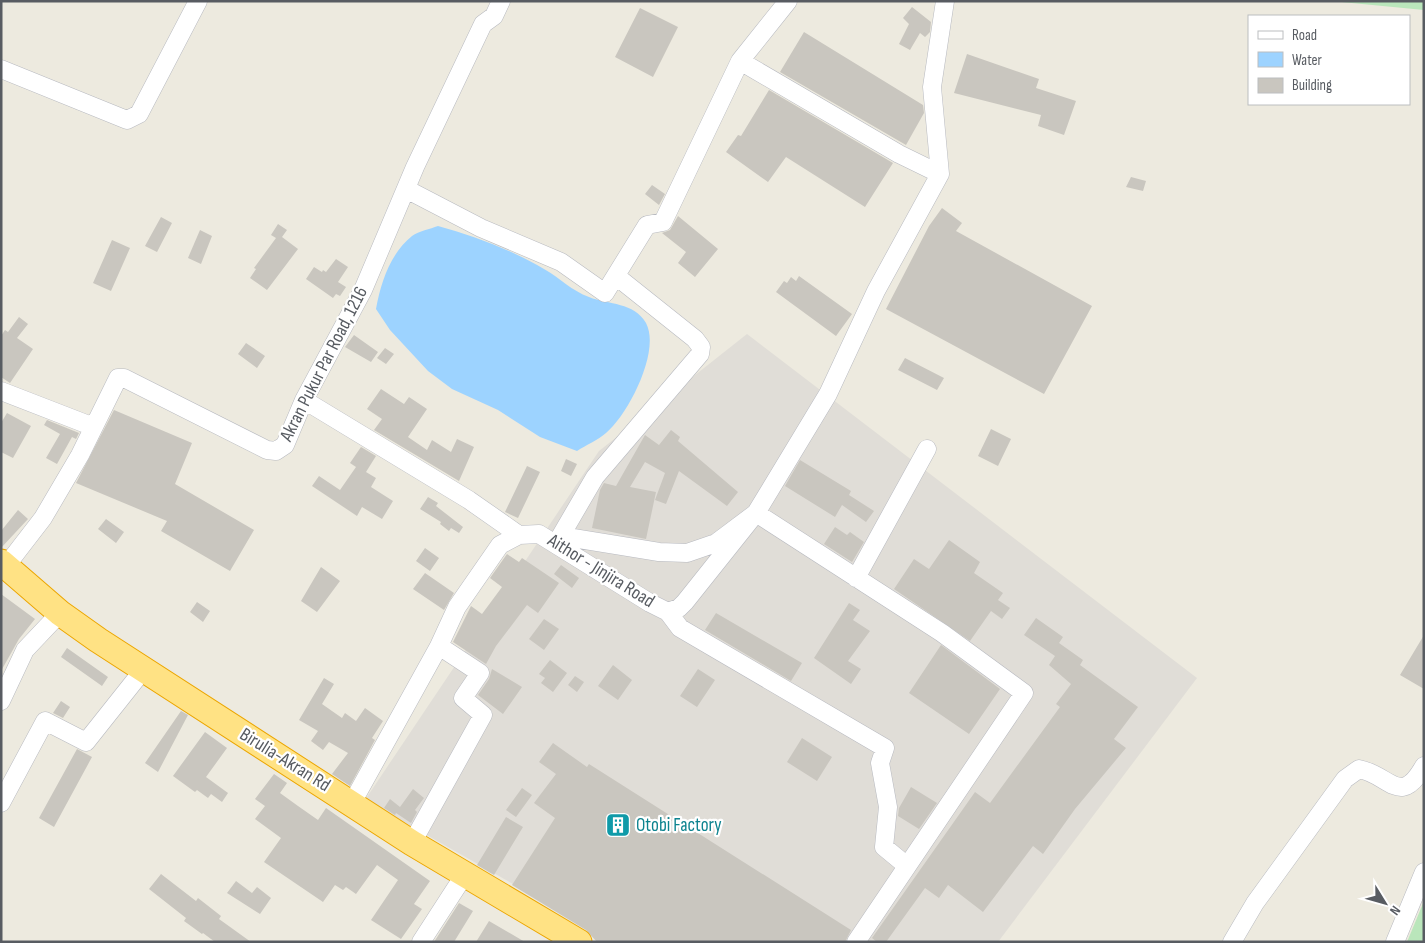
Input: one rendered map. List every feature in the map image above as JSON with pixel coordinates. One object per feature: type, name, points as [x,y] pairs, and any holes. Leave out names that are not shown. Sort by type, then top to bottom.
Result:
[{"type":"highway","name":"Birulia-Akran Rd","points":[[3,564],[60,613],[144,669],[412,843],[579,942]]},
{"type":"street","points":[[1,69],[127,120],[134,119],[139,114],[198,1]]},
{"type":"street","name":"Akran Pukur Par Road, 1216","points":[[3,564],[43,518],[80,455],[118,378],[124,378],[267,450],[276,451],[286,445],[304,400],[363,290],[406,188],[483,24],[494,16],[501,1]]},
{"type":"street","points":[[406,188],[482,228],[561,262],[605,293],[647,225],[663,222],[740,61],[788,1]]},
{"type":"street","points":[[940,174],[932,87],[944,1]]},
{"type":"street","points":[[740,61],[899,154],[940,174]]},
{"type":"street","name":"Aithor - Jinjira Road","points":[[519,535],[529,532],[539,534],[650,603],[668,612],[679,608],[756,513],[828,394],[876,291],[940,174]]},
{"type":"street","points":[[556,544],[595,477],[700,354],[701,347],[695,339],[616,276]]},
{"type":"street","points":[[1,391],[94,427]]},
{"type":"street","points":[[304,400],[469,500],[519,535],[500,544],[457,607],[439,646],[352,803]]},
{"type":"street","points":[[856,578],[927,449]]},
{"type":"street","points":[[556,544],[573,538],[650,551],[687,553],[716,543],[756,513],[942,633],[1024,693],[856,942]]},
{"type":"street","points":[[668,612],[680,628],[885,748],[880,763],[888,807],[884,847],[907,866]]},
{"type":"street","points":[[1,701],[25,650],[60,613]]},
{"type":"street","points":[[412,843],[484,716],[463,698],[480,673],[439,646]]},
{"type":"street","points":[[1,802],[46,721],[86,742],[144,669]]},
{"type":"street","points":[[1232,942],[1255,903],[1345,779],[1359,769],[1368,771],[1394,786],[1406,787],[1415,782],[1424,766]]},
{"type":"street","points":[[1394,942],[1424,872]]},
{"type":"street","points":[[421,942],[465,874]]},
{"type":"shaded area","points":[[747,334],[1197,678],[998,942],[615,942],[365,800],[599,451]]},
{"type":"green space","points":[[1331,1],[1424,1],[1424,10]]},
{"type":"green space","points":[[1424,901],[1424,942],[1407,942]]},
{"type":"water","points":[[438,226],[506,250],[532,262],[583,294],[597,300],[628,308],[641,316],[646,323],[649,335],[646,365],[640,382],[624,412],[603,436],[577,451],[540,437],[498,410],[452,389],[428,371],[390,330],[376,309],[392,260],[404,243],[412,236]]},
{"type":"building","points":[[912,7],[931,22],[930,32],[925,37],[920,33],[910,50],[899,44],[909,24],[903,18]]},
{"type":"building","points":[[640,8],[678,27],[653,77],[615,57]]},
{"type":"building","points":[[804,32],[923,105],[924,113],[906,145],[780,72]]},
{"type":"building","points":[[967,54],[1039,79],[1036,88],[1076,101],[1064,135],[1038,126],[1041,115],[954,93]]},
{"type":"building","points":[[769,90],[893,163],[865,207],[786,157],[768,182],[726,152],[738,135],[741,136]]},
{"type":"building","points":[[1131,177],[1146,181],[1143,191],[1126,187]]},
{"type":"building","points":[[652,185],[665,194],[659,205],[645,194]]},
{"type":"building","points":[[942,208],[962,223],[956,231],[1092,306],[1044,394],[886,309],[929,226]]},
{"type":"building","points":[[678,216],[718,249],[695,277],[678,263],[686,252],[662,233],[670,230]]},
{"type":"building","points":[[161,217],[172,223],[157,252],[145,246]]},
{"type":"building","points":[[278,224],[287,230],[282,237],[298,249],[267,290],[250,278],[256,269],[254,268],[276,238],[271,235]]},
{"type":"building","points":[[200,230],[212,236],[201,264],[188,258]]},
{"type":"building","points":[[112,240],[130,248],[111,291],[93,283]]},
{"type":"building","points":[[336,259],[348,267],[338,282],[346,287],[340,296],[336,294],[333,298],[306,279],[314,267],[322,272],[323,270],[326,272]]},
{"type":"building","points":[[799,276],[852,314],[836,336],[776,292],[784,281],[787,283],[791,277],[796,281]]},
{"type":"building","points":[[19,317],[28,324],[17,338],[33,349],[10,383],[1,377],[1,336],[5,330],[8,332]]},
{"type":"building","points":[[354,335],[378,352],[371,362],[345,347]]},
{"type":"building","points":[[246,343],[265,356],[257,368],[238,354]]},
{"type":"building","points":[[385,348],[394,354],[386,364],[377,358]]},
{"type":"building","points":[[905,358],[944,378],[937,390],[898,370]]},
{"type":"building","points":[[381,389],[404,404],[409,397],[427,409],[408,437],[427,450],[432,440],[451,452],[457,439],[474,447],[459,481],[374,430],[382,419],[367,409]]},
{"type":"building","points":[[114,410],[192,443],[175,484],[254,530],[230,571],[161,531],[167,521],[76,483]]},
{"type":"building","points":[[7,413],[31,426],[13,458],[1,452],[1,423]]},
{"type":"building","points":[[47,420],[79,433],[76,439],[72,437],[57,464],[46,458],[60,434],[44,425]]},
{"type":"building","points":[[991,429],[1011,439],[998,466],[978,456]]},
{"type":"building","points":[[671,430],[680,437],[678,441],[738,492],[727,506],[679,471],[666,504],[655,500],[665,473],[645,462],[630,487],[656,492],[646,539],[592,528],[600,490],[604,483],[616,486],[645,435],[659,445]]},
{"type":"building","points":[[361,447],[376,456],[366,472],[376,478],[371,487],[393,501],[382,519],[362,507],[357,516],[312,486],[319,476],[340,490],[356,467],[350,463]]},
{"type":"building","points":[[566,459],[577,464],[571,476],[561,471]]},
{"type":"building","points":[[800,460],[851,491],[849,495],[874,511],[866,522],[842,505],[835,517],[785,486]]},
{"type":"building","points":[[527,466],[540,472],[518,518],[505,512]]},
{"type":"building","points":[[428,497],[438,503],[436,506],[463,527],[459,533],[451,528],[449,531],[440,524],[441,522],[420,509]]},
{"type":"building","points":[[18,510],[28,519],[1,548],[1,531]]},
{"type":"building","points":[[106,519],[124,532],[116,543],[98,529]]},
{"type":"building","points":[[835,527],[847,535],[850,532],[864,542],[852,562],[824,544]]},
{"type":"building","points":[[949,540],[980,562],[974,573],[1003,593],[998,600],[1010,608],[1002,619],[991,611],[970,641],[894,589],[914,559],[929,569]]},
{"type":"building","points":[[425,548],[439,558],[430,571],[416,561]]},
{"type":"building","points":[[507,554],[519,562],[522,558],[559,583],[538,613],[527,605],[496,646],[486,664],[453,642],[471,606],[482,614],[502,587],[490,578]]},
{"type":"building","points":[[561,565],[579,578],[572,588],[554,574]]},
{"type":"building","points":[[321,567],[340,581],[317,612],[301,601]]},
{"type":"building","points":[[425,573],[454,593],[444,610],[413,589]]},
{"type":"building","points":[[1,594],[35,619],[19,639],[1,671]]},
{"type":"building","points":[[197,602],[210,611],[203,622],[190,612]]},
{"type":"building","points":[[849,603],[860,610],[853,620],[870,631],[848,661],[861,669],[851,684],[814,658]]},
{"type":"building","points":[[716,613],[802,663],[791,681],[705,630]]},
{"type":"building","points":[[1036,618],[1063,637],[1059,643],[1083,660],[1080,665],[1138,707],[1114,739],[1126,748],[1075,809],[1043,854],[1033,846],[983,912],[948,885],[939,898],[925,888],[886,942],[877,942],[872,938],[975,792],[990,803],[1060,707],[1056,704],[1071,684],[1049,665],[1055,656],[1024,635]]},
{"type":"building","points":[[544,619],[559,629],[544,650],[529,639]]},
{"type":"building","points":[[1424,635],[1424,689],[1400,675]]},
{"type":"building","points":[[941,645],[1000,689],[969,734],[909,693]]},
{"type":"building","points":[[67,648],[108,677],[102,686],[61,657]]},
{"type":"building","points":[[550,660],[567,673],[553,692],[541,683],[545,678],[539,674]]},
{"type":"building","points":[[613,665],[632,680],[618,700],[598,686]]},
{"type":"building","points":[[492,669],[522,687],[503,714],[478,695],[489,679]]},
{"type":"building","points":[[698,669],[715,680],[697,707],[680,696]]},
{"type":"building","points":[[575,676],[584,682],[577,692],[568,685]]},
{"type":"building","points":[[324,678],[334,684],[322,704],[342,718],[345,713],[356,721],[365,708],[383,721],[372,738],[375,740],[350,786],[332,774],[348,753],[329,742],[323,750],[311,741],[318,731],[299,720]]},
{"type":"building","points":[[61,701],[70,707],[63,718],[53,713]]},
{"type":"building","points":[[181,711],[188,715],[158,772],[145,763]]},
{"type":"building","points":[[205,732],[227,748],[206,777],[228,793],[222,802],[211,794],[208,798],[197,790],[195,792],[173,776]]},
{"type":"building","points":[[802,738],[832,757],[817,781],[787,762]]},
{"type":"building","name":"Otobi Factory","points":[[553,743],[587,767],[589,764],[851,930],[845,942],[597,942],[586,930],[512,885],[555,818],[534,803],[556,774],[539,762]]},
{"type":"building","points":[[77,749],[92,757],[54,827],[39,818]]},
{"type":"building","points":[[274,774],[287,783],[280,793],[318,820],[326,808],[430,881],[414,904],[422,909],[401,939],[371,920],[398,880],[377,865],[356,894],[346,887],[343,890],[335,885],[323,902],[264,862],[281,838],[255,819],[265,806],[255,799]]},
{"type":"building","points":[[911,787],[937,803],[919,829],[898,816],[899,808]]},
{"type":"building","points":[[522,788],[532,795],[516,817],[506,810]]},
{"type":"building","points":[[413,789],[424,798],[415,810],[417,812],[411,823],[384,808],[390,799],[400,807]]},
{"type":"building","points":[[506,817],[523,827],[494,875],[477,865]]},
{"type":"building","points":[[161,874],[196,901],[198,898],[221,916],[219,919],[251,942],[215,942],[184,921],[186,918],[149,889]]},
{"type":"building","points":[[236,881],[252,893],[257,887],[271,898],[260,914],[227,893]]},
{"type":"building","points":[[459,903],[473,911],[454,942],[434,942]]},
{"type":"building","points":[[489,921],[525,942],[476,942]]},
{"type":"place","name":"Otobi Factory","points":[[618,825]]}]
